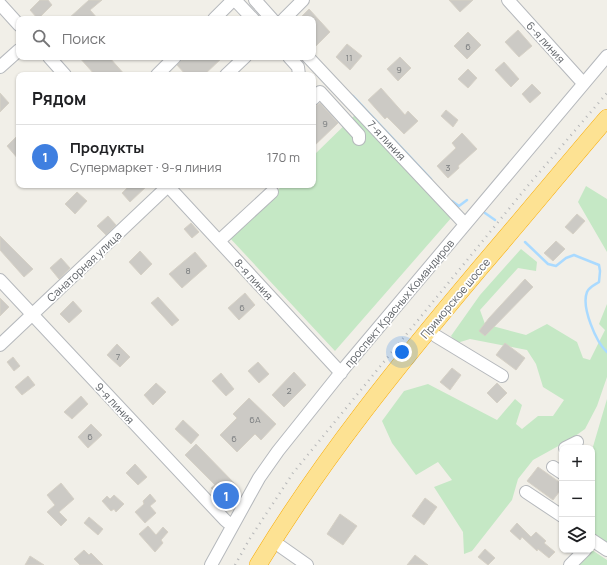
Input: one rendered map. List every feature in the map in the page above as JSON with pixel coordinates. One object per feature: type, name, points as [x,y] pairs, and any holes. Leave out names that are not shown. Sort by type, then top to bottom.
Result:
[{"type":"highway","name":"Приморское шоссе","points":[[258,565],[310,484],[384,384],[607,118]]},
{"type":"highway","name":"Приморское шоссе","points":[[269,565],[280,546],[344,453],[392,388],[607,131]]},
{"type":"street","points":[[217,16],[234,0],[250,16]]},
{"type":"street","points":[[255,0],[269,16]]},
{"type":"street","points":[[287,16],[303,0]]},
{"type":"street","name":"6-я линия","points":[[508,0],[583,83]]},
{"type":"street","points":[[0,4],[16,22]]},
{"type":"street","points":[[0,67],[16,53]]},
{"type":"street","name":"проспект Красных Командиров","points":[[211,565],[267,466],[341,373],[607,56]]},
{"type":"street","points":[[52,60],[62,72]]},
{"type":"street","points":[[160,72],[172,60]]},
{"type":"street","points":[[229,72],[242,60]]},
{"type":"street","points":[[292,60],[298,67],[299,72]]},
{"type":"street","name":"7-я линия","points":[[311,60],[465,224]]},
{"type":"street","points":[[316,96],[320,92],[359,135],[359,140]]},
{"type":"street","name":"Санаторная улица","points":[[0,345],[166,188]]},
{"type":"street","name":"8-я линия","points":[[170,188],[341,373]]},
{"type":"street","points":[[219,241],[272,192]]},
{"type":"street","name":"9-я линия","points":[[0,280],[232,526]]},
{"type":"street","points":[[436,336],[502,376]]},
{"type":"street","points":[[571,445],[577,442]]},
{"type":"street","points":[[526,492],[559,512]]},
{"type":"street","points":[[595,543],[607,550]]},
{"type":"street","points":[[280,546],[307,565]]},
{"type":"street","points":[[570,565],[581,553]]},
{"type":"green space","points":[[355,115],[452,217],[335,351],[229,237],[280,188],[316,188],[316,153]]},
{"type":"green space","points":[[586,186],[607,199],[607,252],[578,202]]},
{"type":"green space","points":[[521,249],[537,262],[536,271],[518,268],[480,310],[485,324],[526,335],[547,324],[577,342],[583,358],[590,360],[605,330],[599,324],[607,304],[607,377],[597,406],[585,429],[571,439],[533,460],[518,479],[512,500],[472,551],[464,554],[463,532],[434,487],[452,480],[438,462],[416,475],[392,443],[382,421],[404,391],[428,384],[497,420],[515,399],[522,405],[516,424],[522,429],[538,416],[553,416],[564,400],[543,387],[536,364],[527,350],[470,339],[457,343],[451,336],[480,295]]},
{"type":"green space","points":[[607,399],[607,548],[595,538],[595,445],[593,445]]},
{"type":"green space","points":[[595,552],[607,560],[607,565],[576,565],[589,553]]},
{"type":"building","points":[[40,0],[48,0],[52,5],[41,16],[35,16],[30,10]]},
{"type":"building","points":[[89,0],[102,0],[90,10],[95,16],[71,16]]},
{"type":"building","points":[[449,0],[473,0],[460,12]]},
{"type":"building","points":[[309,9],[315,16],[302,16]]},
{"type":"building","points":[[316,17],[330,32],[316,46]]},
{"type":"building","points":[[518,30],[532,46],[519,57],[505,42]]},
{"type":"building","points":[[468,32],[481,45],[467,59],[454,46]]},
{"type":"building","points":[[347,44],[362,56],[350,70],[336,57]]},
{"type":"building","points":[[400,57],[411,68],[398,81],[387,69]]},
{"type":"building","points":[[82,60],[112,60],[122,72],[92,72]]},
{"type":"building","points":[[181,60],[220,60],[207,72],[183,72],[177,65]]},
{"type":"building","points":[[504,62],[519,79],[511,87],[495,70]]},
{"type":"building","points":[[468,69],[477,78],[468,88],[458,79]]},
{"type":"building","points":[[532,84],[541,93],[530,103],[522,94]]},
{"type":"building","points":[[381,88],[405,115],[408,111],[418,121],[404,134],[387,117],[385,119],[368,100]]},
{"type":"building","points":[[0,93],[9,103],[0,112]]},
{"type":"building","points":[[320,103],[338,123],[316,144],[316,106]]},
{"type":"building","points":[[446,110],[458,120],[453,127],[441,116]]},
{"type":"building","points":[[462,133],[477,149],[458,166],[459,168],[448,178],[437,166],[456,148],[452,143]]},
{"type":"building","points":[[16,137],[16,156],[7,146]]},
{"type":"building","points":[[127,188],[145,188],[130,202],[122,193]]},
{"type":"building","points":[[77,192],[87,201],[75,214],[65,204]]},
{"type":"building","points":[[577,214],[585,221],[573,234],[565,227]]},
{"type":"building","points":[[108,216],[116,225],[106,235],[97,226]]},
{"type":"building","points":[[191,223],[199,232],[192,238],[184,229]]},
{"type":"building","points":[[0,236],[33,269],[24,277],[0,250]]},
{"type":"building","points":[[556,241],[565,249],[553,261],[544,253]]},
{"type":"building","points":[[140,251],[152,264],[141,275],[129,262]]},
{"type":"building","points":[[195,252],[207,266],[182,288],[169,274]]},
{"type":"building","points":[[61,258],[70,268],[59,279],[50,268]]},
{"type":"building","points":[[525,279],[533,287],[485,336],[479,331]]},
{"type":"building","points":[[245,293],[255,305],[239,320],[228,308]]},
{"type":"building","points":[[158,297],[179,320],[172,326],[151,303]]},
{"type":"building","points":[[0,298],[9,307],[0,316]]},
{"type":"building","points":[[73,301],[82,311],[69,323],[60,314]]},
{"type":"building","points":[[505,343],[525,358],[516,370],[496,355]]},
{"type":"building","points":[[117,344],[130,357],[120,367],[107,355]]},
{"type":"building","points":[[13,357],[20,366],[14,371],[7,362]]},
{"type":"building","points":[[258,362],[269,374],[259,383],[248,371]]},
{"type":"building","points":[[452,368],[461,375],[450,390],[440,382]]},
{"type":"building","points":[[294,372],[306,385],[284,407],[272,395]]},
{"type":"building","points":[[221,373],[234,389],[226,396],[212,381]]},
{"type":"building","points":[[28,376],[35,385],[22,395],[15,387]]},
{"type":"building","points":[[156,383],[166,392],[153,405],[144,395]]},
{"type":"building","points":[[497,383],[507,393],[497,403],[487,393]]},
{"type":"building","points":[[81,396],[88,404],[72,419],[64,412]]},
{"type":"building","points":[[249,398],[276,424],[261,440],[255,434],[237,452],[220,435],[237,418],[233,414]]},
{"type":"building","points":[[183,420],[199,435],[191,444],[175,429]]},
{"type":"building","points":[[91,424],[102,435],[88,448],[78,437]]},
{"type":"building","points":[[196,444],[237,486],[227,504],[211,488],[215,485],[185,455]]},
{"type":"building","points":[[135,464],[147,477],[138,485],[126,473]]},
{"type":"building","points":[[538,467],[559,482],[559,492],[553,500],[527,481]]},
{"type":"building","points":[[61,483],[74,499],[59,512],[67,520],[61,526],[47,512],[55,505],[47,495]]},
{"type":"building","points":[[150,494],[156,501],[150,506],[156,513],[145,523],[135,512],[144,504],[143,501]]},
{"type":"building","points":[[114,495],[124,504],[116,512],[114,509],[111,511],[102,501],[107,496],[110,499]]},
{"type":"building","points":[[425,498],[437,507],[424,525],[412,516]]},
{"type":"building","points":[[340,514],[357,526],[343,545],[327,534]]},
{"type":"building","points":[[89,517],[103,529],[98,535],[84,523]]},
{"type":"building","points":[[517,523],[531,537],[536,532],[546,541],[544,543],[555,552],[549,558],[538,549],[537,551],[522,537],[520,540],[510,531]]},
{"type":"building","points":[[148,526],[156,535],[163,527],[168,532],[161,540],[163,543],[155,552],[139,534]]},
{"type":"building","points":[[485,549],[495,558],[488,565],[478,557]]},
{"type":"building","points":[[84,550],[89,555],[91,553],[103,565],[80,565],[74,559]]},
{"type":"building","points":[[415,555],[428,565],[407,565]]},
{"type":"building","points":[[30,556],[44,565],[25,565]]},
{"type":"waterway","points":[[353,96],[431,179]]},
{"type":"waterway","points":[[452,201],[459,206],[467,200]]},
{"type":"waterway","points":[[485,213],[495,220]]},
{"type":"waterway","points":[[525,242],[548,264],[556,266],[566,258],[574,255],[599,265],[599,282],[588,290],[586,306],[594,333],[598,341],[607,352]]},
{"type":"railway","points":[[235,565],[249,540],[293,473],[526,188],[607,93]]},
{"type":"place","name":"Продукты","points":[[226,496]]}]
